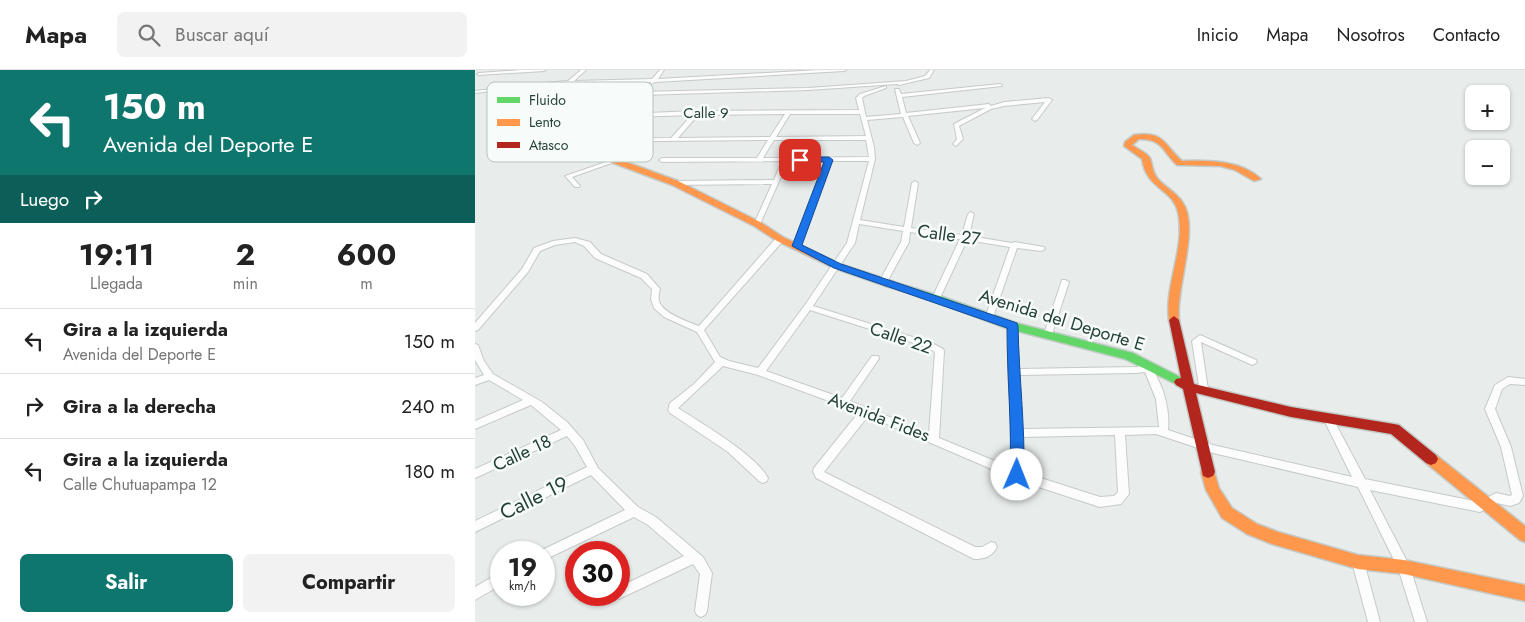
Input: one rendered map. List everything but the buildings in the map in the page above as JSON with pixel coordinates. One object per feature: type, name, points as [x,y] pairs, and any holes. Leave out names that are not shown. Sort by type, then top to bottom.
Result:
[{"type":"street","points":[[475,81],[484,70]]},
{"type":"street","points":[[479,74],[544,70]]},
{"type":"street","points":[[570,82],[584,70]]},
{"type":"street","points":[[655,80],[662,70]]},
{"type":"street","points":[[570,82],[655,80],[844,70]]},
{"type":"street","points":[[760,372],[837,266],[851,243],[872,158],[859,98],[862,95],[927,77],[932,70]]},
{"type":"street","points":[[821,88],[828,71]]},
{"type":"street","points":[[653,92],[821,88],[905,82]]},
{"type":"street","points":[[917,143],[904,114],[898,93],[999,85]]},
{"type":"street","points":[[956,125],[989,108],[1004,104],[1049,100],[1035,118]]},
{"type":"street","name":"Calle 9","points":[[653,114],[904,114],[1004,104]]},
{"type":"street","points":[[947,110],[956,125],[960,139],[956,144]]},
{"type":"street","points":[[674,138],[697,113]]},
{"type":"street","points":[[759,159],[789,113]]},
{"type":"street","points":[[1257,179],[1248,173],[1217,162],[1177,162],[1167,145],[1151,138],[1137,137],[1128,144],[1131,149],[1142,154],[1145,158],[1144,166],[1148,175],[1180,203],[1183,212],[1180,271],[1171,305],[1178,344],[1190,386],[1201,445],[1213,490],[1227,513],[1252,529],[1277,539],[1358,562],[1404,567],[1525,593]]},
{"type":"street","points":[[653,138],[869,138]]},
{"type":"street","points":[[663,160],[829,160],[872,158]]},
{"type":"street","points":[[757,224],[786,160]]},
{"type":"street","points":[[797,246],[829,160]]},
{"type":"street","points":[[577,186],[568,176],[611,162]]},
{"type":"street","name":"Avenida del Deporte E","points":[[622,162],[675,183],[757,224],[780,239],[837,266],[883,282],[936,298],[1013,326],[1129,356],[1150,368],[1203,390],[1329,420],[1394,429],[1487,504]]},
{"type":"street","points":[[675,183],[776,182]]},
{"type":"street","points":[[883,282],[905,242],[915,183]]},
{"type":"street","points":[[936,298],[965,237],[971,214]]},
{"type":"street","name":"Calle 27","points":[[857,222],[1041,249]]},
{"type":"street","points":[[700,330],[780,239]]},
{"type":"street","points":[[475,328],[525,270],[537,250],[553,243],[575,240],[587,244],[598,256],[644,276],[656,289],[655,301],[659,308],[666,314],[700,330],[717,359],[722,361],[697,386],[673,406],[673,410],[732,448],[749,462],[763,478]]},
{"type":"street","points":[[989,318],[1015,244]]},
{"type":"street","points":[[1048,334],[1065,282]]},
{"type":"street","name":"Calle 22","points":[[808,307],[929,345],[940,351],[934,438]]},
{"type":"street","points":[[1013,326],[1013,372],[1018,433],[1017,475]]},
{"type":"street","points":[[1203,390],[1196,341],[1200,338],[1253,362]]},
{"type":"street","points":[[475,347],[480,362],[490,376],[539,405],[579,443],[593,469],[634,511],[652,521],[704,566],[706,573],[701,611]]},
{"type":"street","points":[[844,403],[875,358]]},
{"type":"street","name":"Avenida Fides","points":[[722,361],[760,372],[866,411],[934,438],[1017,475],[1100,502],[1117,501],[1124,494],[1119,432]]},
{"type":"street","points":[[1013,372],[1150,368],[1163,411],[1165,422],[1163,433]]},
{"type":"street","points":[[475,382],[490,376]]},
{"type":"street","points":[[1018,433],[1156,430],[1201,445],[1360,483],[1480,507],[1496,498],[1509,501],[1515,500],[1518,496],[1506,447],[1490,409],[1498,387],[1509,380],[1525,382]]},
{"type":"street","points":[[475,425],[531,401]]},
{"type":"street","points":[[866,411],[818,471],[820,475],[974,553],[984,553],[991,548]]},
{"type":"street","points":[[1329,420],[1404,567],[1421,622]]},
{"type":"street","name":"Calle 18","points":[[475,474],[568,431]]},
{"type":"street","name":"Calle 19","points":[[475,527],[593,469]]},
{"type":"street","points":[[1487,504],[1525,535]]},
{"type":"street","points":[[555,549],[593,529],[634,511]]},
{"type":"street","points":[[630,588],[693,557]]},
{"type":"street","points":[[1358,562],[1374,622]]},
{"type":"street","points":[[475,594],[490,585]]},
{"type":"traffic: fast","points":[[890,284],[936,298],[1013,326],[1129,356],[1180,382]]},
{"type":"traffic: slow","points":[[1174,320],[1173,300],[1181,265],[1184,226],[1181,205],[1176,198],[1151,176],[1147,168],[1146,158],[1128,146],[1128,144],[1137,137],[1155,138],[1161,141],[1180,163],[1220,164],[1238,169],[1257,179]]},
{"type":"traffic: slow","points":[[619,162],[675,183],[757,224],[780,239],[837,266],[890,284]]},
{"type":"traffic: slow","points":[[1431,459],[1525,535]]},
{"type":"traffic: slow","points":[[1208,472],[1213,490],[1227,513],[1252,529],[1277,539],[1358,562],[1404,567],[1525,593]]},
{"type":"traffic: jam","points":[[1174,320],[1208,472]]},
{"type":"traffic: jam","points":[[1180,382],[1190,387],[1291,412],[1394,429],[1431,459]]},
{"type":"route","points":[[800,160],[829,160],[797,246],[837,266],[936,298],[1013,326],[1013,372],[1018,433],[1017,475]]}]
